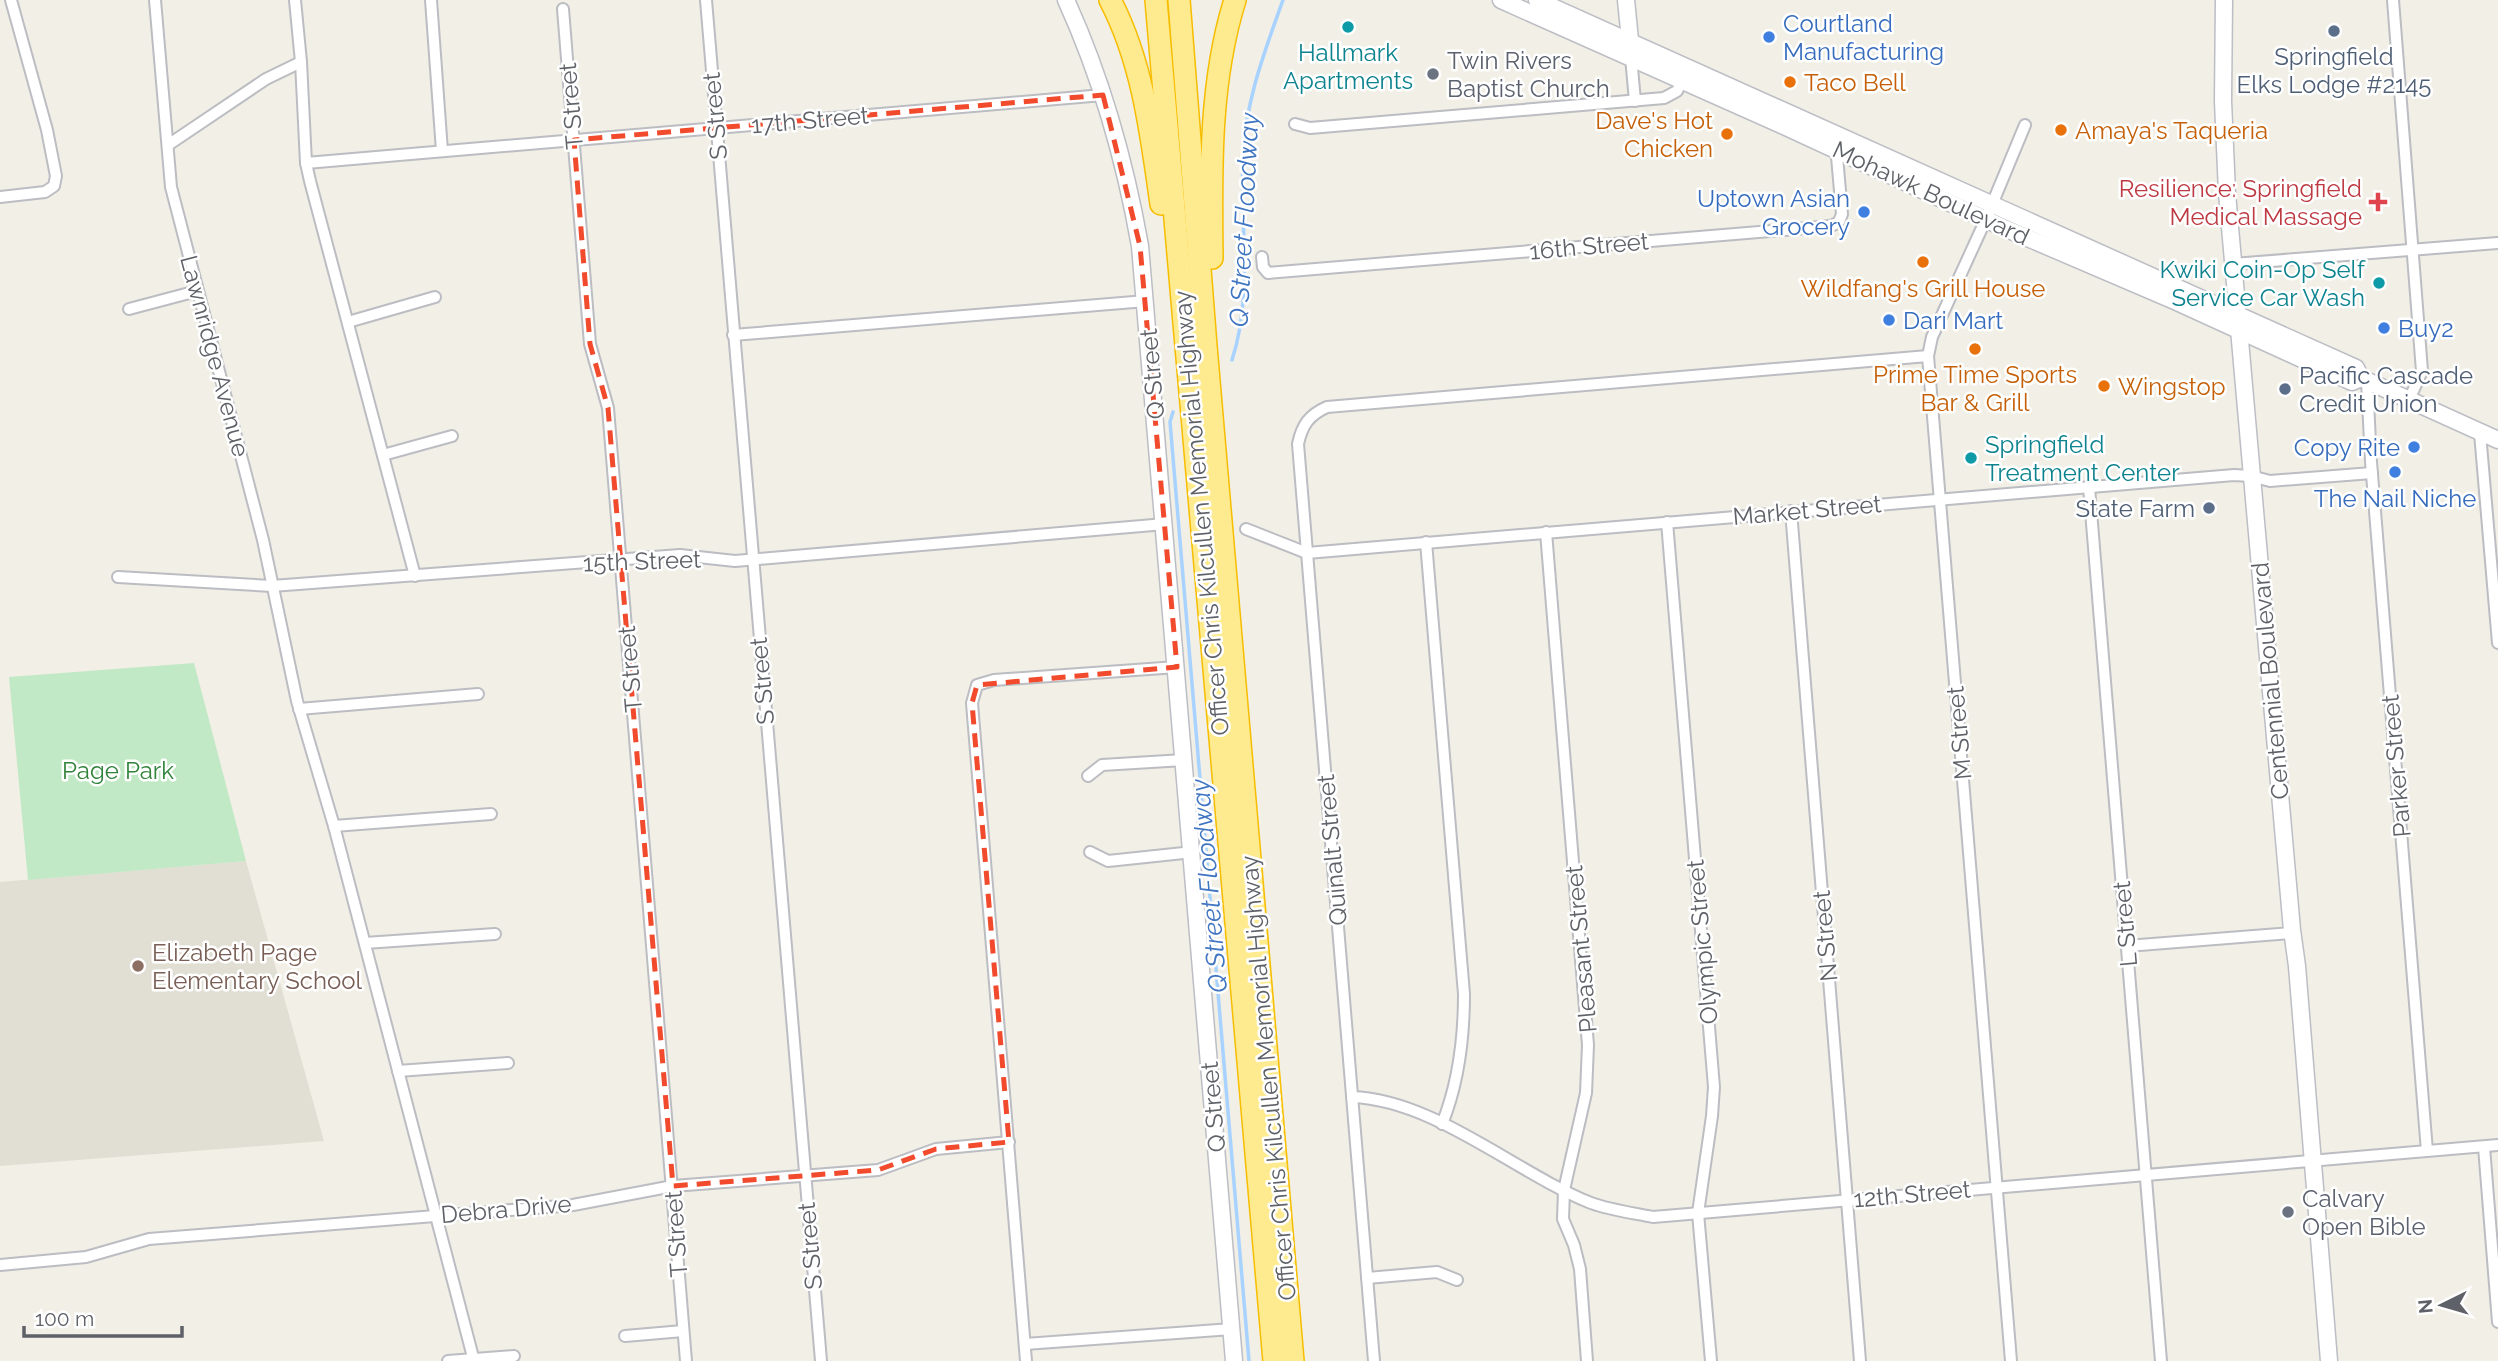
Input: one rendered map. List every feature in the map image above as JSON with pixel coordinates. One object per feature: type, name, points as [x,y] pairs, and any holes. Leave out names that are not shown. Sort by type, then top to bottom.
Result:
[{"type":"highway","points":[[1110,0],[1125,28],[1140,76],[1151,132],[1169,266],[1182,293]]},
{"type":"highway","name":"Officer Chris Kilcullen Memorial Highway","points":[[1156,0],[1274,1361]]},
{"type":"highway","name":"Officer Chris Kilcullen Memorial Highway","points":[[1179,0],[1293,1361]]},
{"type":"highway","points":[[1203,308],[1212,270],[1211,168],[1219,73],[1225,32],[1235,0]]},
{"type":"main road","name":"Q Street","points":[[1066,0],[1118,141],[1132,200],[1146,302],[1234,1361]]},
{"type":"main road","name":"Mohawk Boulevard","points":[[1501,0],[1631,50],[2237,322],[2356,368],[2364,379],[2498,440]]},
{"type":"main road","name":"Mohawk Boulevard","points":[[1537,0],[1631,50],[1682,81],[1836,142]]},
{"type":"main road","points":[[1626,0],[1631,50]]},
{"type":"main road","name":"Centennial Boulevard","points":[[2224,0],[2224,143],[2237,322],[2297,967],[2329,1361]]},
{"type":"street","points":[[0,197],[45,192],[54,186],[56,176],[47,130],[11,0]]},
{"type":"street","name":"Lawnridge Avenue","points":[[155,0],[171,187],[260,527],[299,709],[334,826],[473,1360]]},
{"type":"street","points":[[295,0],[306,163],[415,576]]},
{"type":"street","points":[[431,0],[442,150]]},
{"type":"street","name":"S Street","points":[[706,0],[751,560],[821,1361]]},
{"type":"street","points":[[2393,0],[2422,371],[2409,400]]},
{"type":"street","name":"T Street","points":[[563,9],[590,344],[608,408],[686,1361]]},
{"type":"street","points":[[1631,50],[1635,101]]},
{"type":"street","points":[[168,145],[266,79],[301,62]]},
{"type":"street","points":[[1295,124],[1310,128],[1635,101],[1670,96],[1677,91],[1682,81]]},
{"type":"street","name":"17th Street","points":[[306,163],[1103,95]]},
{"type":"street","name":"M Street","points":[[2011,1361],[1928,356],[1932,337],[1990,211],[2025,125]]},
{"type":"street","name":"16th Street","points":[[1262,257],[1263,267],[1268,273],[1830,226],[1839,222],[1842,214],[1836,142]]},
{"type":"street","points":[[2233,264],[2498,243]]},
{"type":"street","points":[[129,309],[197,291]]},
{"type":"street","points":[[348,322],[435,297]]},
{"type":"street","points":[[733,335],[1146,302]]},
{"type":"street","name":"Quinalt Street","points":[[1374,1361],[1298,444],[1305,423],[1313,413],[1327,407],[1928,356]]},
{"type":"street","name":"Parker Street","points":[[2364,379],[2427,1151]]},
{"type":"street","points":[[2480,433],[2498,643]]},
{"type":"street","points":[[383,455],[452,436]]},
{"type":"street","name":"Market Street","points":[[1246,529],[1307,553],[2234,475],[2270,481],[2372,473]]},
{"type":"street","name":"L Street","points":[[2089,486],[2161,1361]]},
{"type":"street","name":"N Street","points":[[1791,512],[1860,1361]]},
{"type":"street","name":"Olympic Street","points":[[1667,522],[1714,1087],[1698,1213],[1711,1361]]},
{"type":"street","name":"15th Street","points":[[118,577],[272,586],[680,555],[735,561],[751,560],[1165,524]]},
{"type":"street","name":"Pleasant Street","points":[[1546,532],[1589,1069],[1564,1190],[1563,1219],[1580,1269],[1587,1361]]},
{"type":"street","points":[[1426,542],[1464,994],[1464,1033],[1459,1068],[1442,1124]]},
{"type":"street","points":[[1026,1361],[972,703],[977,685],[993,680],[1177,667]]},
{"type":"street","points":[[299,709],[478,694]]},
{"type":"street","points":[[1088,776],[1102,765],[1184,760]]},
{"type":"street","points":[[334,826],[491,814]]},
{"type":"street","points":[[1090,852],[1108,861],[1193,852]]},
{"type":"street","points":[[2127,946],[2292,933]]},
{"type":"street","points":[[365,943],[495,934]]},
{"type":"street","points":[[398,1071],[508,1063]]},
{"type":"street","name":"12th Street","points":[[1352,1097],[1394,1102],[1442,1124],[1593,1204],[1653,1217],[2498,1145]]},
{"type":"street","name":"Debra Drive","points":[[0,1265],[86,1258],[149,1239],[573,1205],[673,1186],[878,1170],[936,1149],[1009,1142]]},
{"type":"street","points":[[2484,1147],[2498,1322]]},
{"type":"street","points":[[1367,1278],[1437,1272],[1457,1280]]},
{"type":"street","points":[[1025,1343],[1231,1329]]},
{"type":"street","points":[[625,1336],[683,1331]]},
{"type":"street","points":[[447,1361],[514,1356]]},
{"type":"highlighted area","points":[[1103,95],[1140,246],[1177,667],[977,685],[972,703],[1009,1142],[936,1149],[878,1170],[673,1186],[608,408],[590,344],[574,140]]},
{"type":"shaded area","name":"Elizabeth Page Elementary School","points":[[246,861],[324,1141],[0,1166],[0,882]]},
{"type":"green space","name":"Page Park","points":[[194,663],[246,861],[28,880],[9,677]]},
{"type":"waterway","name":"Q Street Floodway","points":[[1232,360],[1244,286],[1243,159],[1247,118],[1257,78],[1283,0]]},
{"type":"waterway","name":"Q Street Floodway","points":[[1173,412],[1170,422],[1249,1361]]},
{"type":"place","name":"Hallmark Apartments","points":[[1348,27]]},
{"type":"place","name":"Springfield Elks Lodge #2145","points":[[2334,31]]},
{"type":"place","name":"Courtland Manufacturing","points":[[1769,37]]},
{"type":"place","name":"Twin Rivers Baptist Church","points":[[1433,74]]},
{"type":"place","name":"Taco Bell","points":[[1790,82]]},
{"type":"place","name":"Amaya's Taqueria","points":[[2061,130]]},
{"type":"place","name":"Dave's Hot Chicken","points":[[1727,134]]},
{"type":"place","name":"Resilience: Springfield Medical Massage","points":[[2378,202]]},
{"type":"place","name":"Uptown Asian Grocery","points":[[1864,212]]},
{"type":"place","name":"Wildfang's Grill House","points":[[1923,262]]},
{"type":"place","name":"Kwiki Coin-Op Self Service Car Wash","points":[[2379,283]]},
{"type":"place","name":"Dari Mart","points":[[1889,320]]},
{"type":"place","name":"Buy2","points":[[2384,328]]},
{"type":"place","name":"Prime Time Sports Bar & Grill","points":[[1975,349]]},
{"type":"place","name":"Wingstop","points":[[2104,386]]},
{"type":"place","name":"Pacific Cascade Credit Union","points":[[2285,389]]},
{"type":"place","name":"Copy Rite","points":[[2414,447]]},
{"type":"place","name":"Springfield Treatment Center","points":[[1971,458]]},
{"type":"place","name":"The Nail Niche","points":[[2395,472]]},
{"type":"place","name":"State Farm","points":[[2209,508]]},
{"type":"place","name":"Elizabeth Page Elementary School","points":[[138,966]]},
{"type":"place","name":"Calvary Open Bible","points":[[2288,1212]]}]
